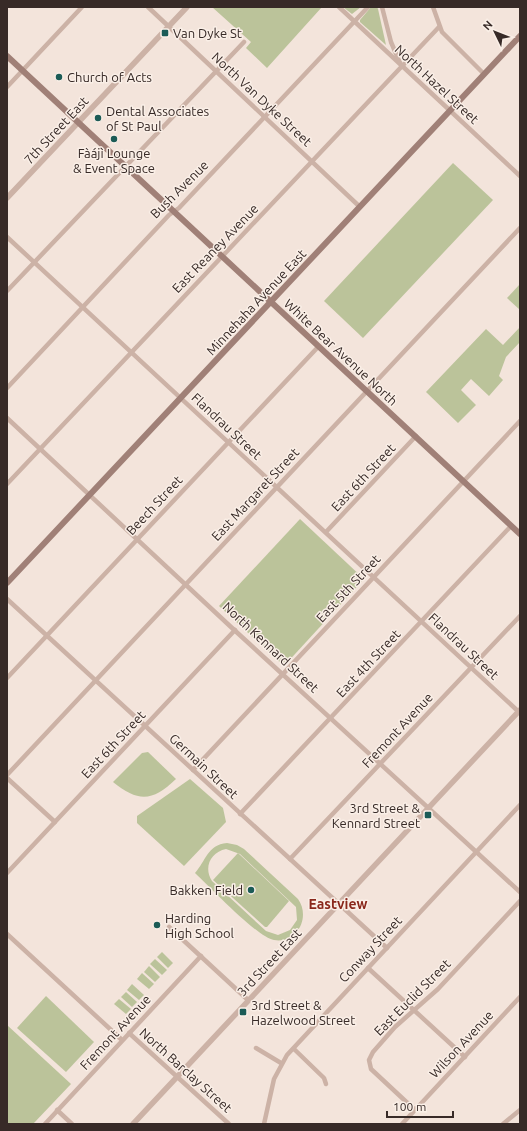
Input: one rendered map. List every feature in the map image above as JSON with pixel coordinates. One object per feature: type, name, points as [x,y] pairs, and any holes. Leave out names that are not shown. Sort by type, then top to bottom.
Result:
[{"type":"main road","name":"Minnehaha Avenue East","points":[[7,583],[520,36]]},
{"type":"main road","name":"White Bear Avenue North","points":[[7,56],[520,534]]},
{"type":"street","points":[[7,87],[82,7]]},
{"type":"street","name":"North Van Dyke Street","points":[[148,7],[360,207]]},
{"type":"street","name":"7th Street East","points":[[7,198],[187,7]]},
{"type":"street","name":"North Hazel Street","points":[[339,7],[520,176]]},
{"type":"street","name":"Bush Avenue","points":[[7,388],[368,7]]},
{"type":"street","points":[[382,7],[391,42],[402,66]]},
{"type":"street","points":[[434,7],[439,27],[455,47],[484,74]]},
{"type":"street","name":"East Reaney Avenue","points":[[7,484],[439,27]]},
{"type":"street","points":[[7,291],[244,42]]},
{"type":"street","name":"East Margaret Street","points":[[7,775],[520,228]]},
{"type":"street","name":"Flandrau Street","points":[[7,237],[130,353],[181,398],[520,711]]},
{"type":"street","name":"Beech Street","points":[[7,678],[318,347]]},
{"type":"street","name":"North Kennard Street","points":[[7,418],[520,892]]},
{"type":"street","name":"East 5th Street","points":[[193,770],[520,421]]},
{"type":"street","name":"East 6th Street","points":[[326,532],[416,436]]},
{"type":"street","name":"East 4th Street","points":[[240,814],[332,718],[511,526]]},
{"type":"street","name":"Germain Street","points":[[7,599],[387,948]]},
{"type":"street","name":"Fremont Avenue","points":[[290,859],[520,616]]},
{"type":"street","name":"East 6th Street","points":[[7,873],[235,630]]},
{"type":"street","name":"3rd Street East","points":[[132,1124],[428,807],[520,711]]},
{"type":"street","points":[[7,778],[55,822]]},
{"type":"street","name":"Conway Street","points":[[264,1124],[274,1078],[281,1062],[520,805]]},
{"type":"street","name":"East Euclid Street","points":[[415,1110],[371,1069],[369,1060],[371,1054],[391,1032],[438,989],[520,901]]},
{"type":"street","points":[[169,927],[248,1000]]},
{"type":"street","name":"North Barclay Street","points":[[7,934],[122,1040]]},
{"type":"street","name":"Fremont Avenue","points":[[45,1124],[201,956]]},
{"type":"street","points":[[368,968],[465,1056]]},
{"type":"street","name":"Wilson Avenue","points":[[402,1124],[520,997]]},
{"type":"street","name":"North Barclay Street","points":[[129,1033],[226,1123]]},
{"type":"street","points":[[256,1048],[281,1062]]},
{"type":"street","points":[[294,1049],[324,1078],[326,1084]]},
{"type":"street","points":[[57,1110],[72,1124]]},
{"type":"street","points":[[503,1124],[520,1110]]},
{"type":"green space","points":[[212,7],[322,7],[267,68],[246,48],[251,42]]},
{"type":"green space","points":[[343,7],[361,7],[352,14]]},
{"type":"green space","points":[[371,7],[377,7],[378,9],[386,45],[360,22]]},
{"type":"green space","points":[[453,163],[493,200],[363,338],[324,301]]},
{"type":"green space","points":[[520,284],[520,310],[507,298]]},
{"type":"green space","points":[[520,327],[520,342],[506,357],[499,376],[503,380],[489,396],[471,379],[461,390],[476,405],[458,423],[426,392],[486,329],[503,345]]},
{"type":"green space","points":[[300,519],[364,579],[284,666],[219,606]]},
{"type":"green space","points":[[148,752],[176,779],[160,792],[146,797],[138,796],[122,789],[113,782],[142,753]]},
{"type":"green space","points":[[190,779],[223,808],[226,822],[184,866],[137,823],[137,816]]},
{"type":"green space","points":[[227,843],[237,845],[244,849],[298,899],[302,906],[303,914],[300,928],[295,934],[282,940],[274,940],[257,931],[222,900],[195,873],[211,850],[220,844]],"holes":[[[226,849],[240,854],[296,907],[297,920],[290,930],[278,935],[266,931],[212,881],[208,871],[210,861],[216,853]]]},
{"type":"green space","name":"Bakken Field","points":[[238,853],[289,901],[267,927],[265,927],[213,880]]},
{"type":"green space","points":[[162,952],[173,963],[168,968],[157,957]]},
{"type":"green space","points":[[155,959],[167,970],[162,975],[150,964]]},
{"type":"green space","points":[[149,966],[160,977],[155,982],[144,972]]},
{"type":"green space","points":[[142,973],[154,984],[149,989],[137,979]]},
{"type":"green space","points":[[132,984],[144,995],[139,1000],[127,990]]},
{"type":"green space","points":[[126,992],[137,1002],[132,1007],[121,997]]},
{"type":"green space","points":[[46,996],[94,1042],[66,1072],[17,1028]]},
{"type":"green space","points":[[119,999],[131,1009],[126,1014],[114,1004]]},
{"type":"green space","points":[[7,1025],[71,1084],[33,1124],[7,1124]]},
{"type":"place","name":"Van Dyke St","points":[[165,33]]},
{"type":"place","name":"Church of Acts","points":[[59,77]]},
{"type":"place","name":"Dental Associates of St Paul","points":[[98,118]]},
{"type":"place","name":"Fàájì Lounge & Event Space","points":[[114,139]]},
{"type":"place","name":"3rd Street & Kennard Street","points":[[428,815]]},
{"type":"place","name":"Bakken Field","points":[[251,890]]},
{"type":"place","name":"Harding High School","points":[[157,925]]},
{"type":"place","name":"3rd Street & Hazelwood Street","points":[[243,1012]]},
{"type":"district","name":"Eastview","points":[[338,904]]}]
